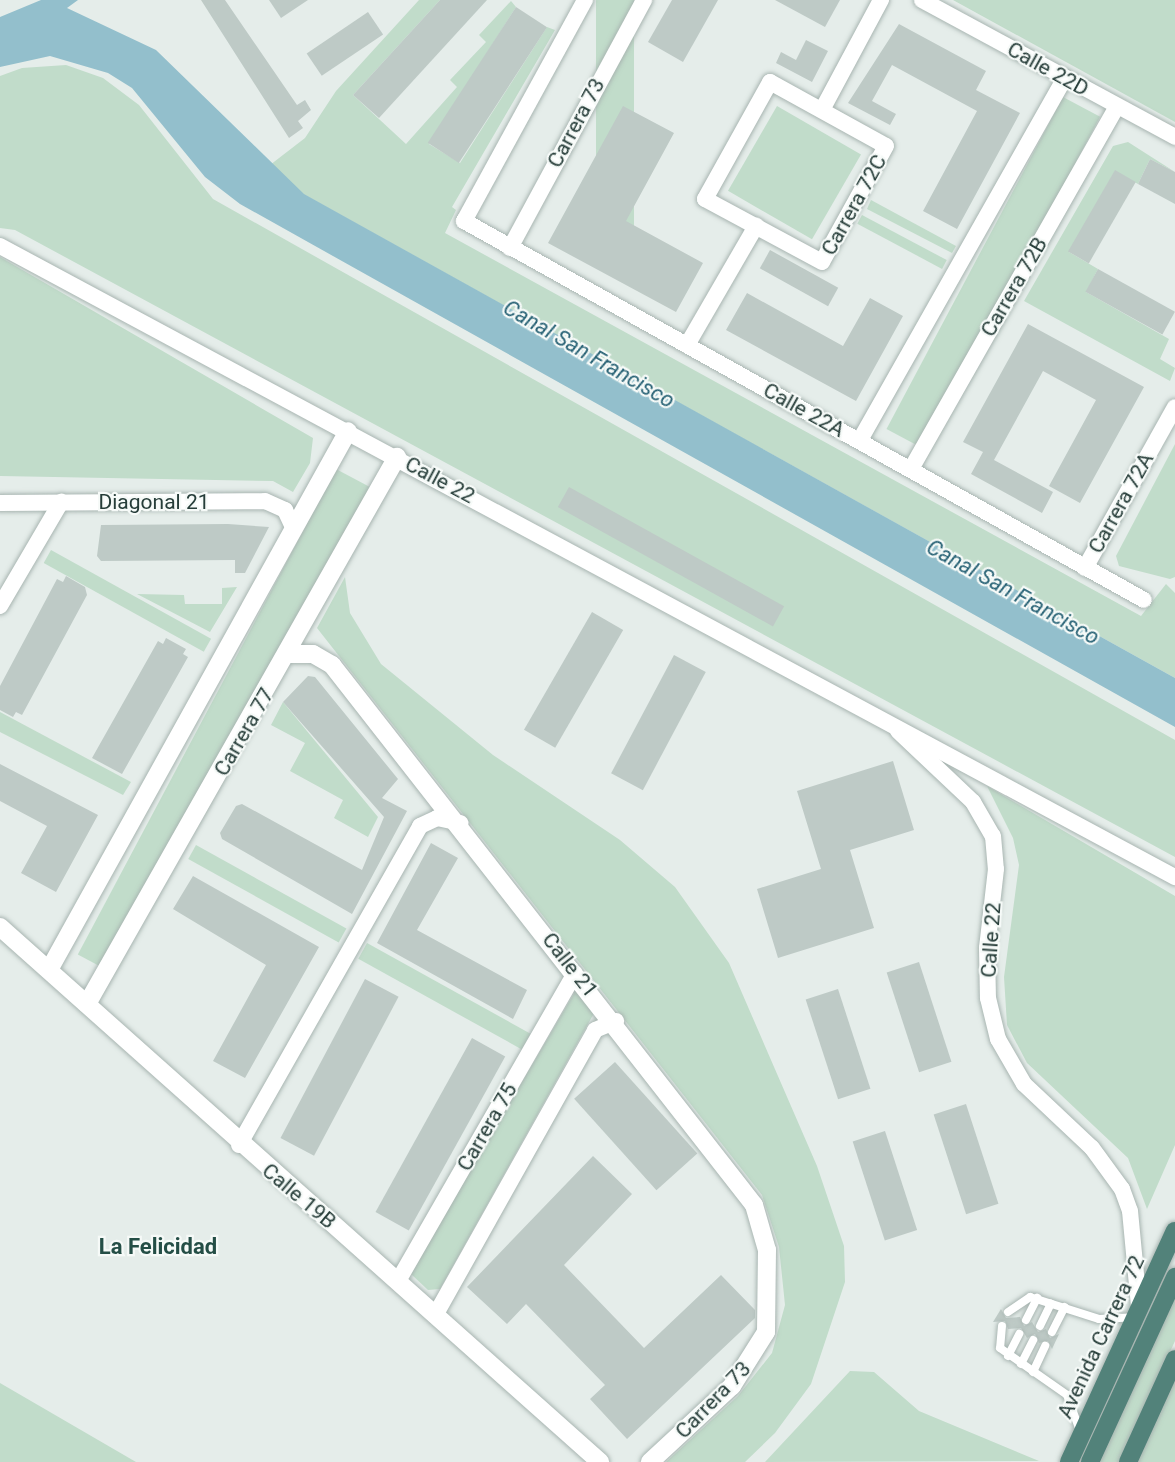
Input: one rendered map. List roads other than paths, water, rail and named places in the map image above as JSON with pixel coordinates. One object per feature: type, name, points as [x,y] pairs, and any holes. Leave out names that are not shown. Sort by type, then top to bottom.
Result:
[{"type":"highway","name":"Avenida Carrera 72","points":[[1069,1462],[1175,1231]]},
{"type":"highway","name":"Avenida Carrera 72","points":[[1090,1462],[1175,1277]]},
{"type":"highway","points":[[1128,1462],[1175,1359]]},
{"type":"street","name":"Calle 22A","points":[[585,0],[464,221],[1144,600]]},
{"type":"street","name":"Carrera 73","points":[[510,248],[644,0]]},
{"type":"street","points":[[822,110],[880,0]]},
{"type":"street","name":"Calle 22D","points":[[922,0],[1175,137]]},
{"type":"street","points":[[860,440],[1065,78]]},
{"type":"street","name":"Carrera 72C","points":[[770,82],[822,110],[886,146],[822,262],[705,199],[770,82]]},
{"type":"street","name":"Carrera 72B","points":[[911,469],[1118,106]]},
{"type":"street","points":[[687,345],[756,226]]},
{"type":"street","name":"Calle 22","points":[[0,246],[879,714],[1175,877]]},
{"type":"street","name":"Carrera 72A","points":[[1085,568],[1175,407]]},
{"type":"street","points":[[49,969],[348,431]]},
{"type":"street","name":"Carrera 77","points":[[87,1004],[397,457]]},
{"type":"street","name":"Diagonal 21","points":[[0,503],[265,501],[285,510],[294,528]]},
{"type":"street","points":[[0,606],[61,502]]},
{"type":"street","name":"Calle 21","points":[[287,654],[313,654],[332,665],[460,823],[575,974],[616,1021],[754,1205],[767,1250],[766,1332]]},
{"type":"street","name":"Calle 22","points":[[879,714],[985,817],[996,869],[987,948],[988,998],[998,1039],[1024,1084],[1092,1148],[1122,1189],[1130,1211],[1137,1312]]},
{"type":"street","points":[[239,1145],[420,826],[437,818],[460,823]]},
{"type":"street","name":"Calle 19B","points":[[0,927],[49,969],[239,1145],[437,1312],[600,1462]]},
{"type":"street","name":"Carrera 75","points":[[398,1281],[575,974]]},
{"type":"street","points":[[437,1312],[595,1030],[616,1021]]},
{"type":"street","name":"Carrera 73","points":[[650,1462],[732,1386],[754,1359],[766,1332]]},
{"type":"lane","points":[[1008,1312],[1018,1301],[1037,1298],[1100,1319],[1137,1312]]},
{"type":"lane","points":[[1026,1320],[1037,1298]]},
{"type":"lane","points":[[1040,1326],[1051,1303]]},
{"type":"lane","points":[[1052,1332],[1065,1307]]},
{"type":"lane","points":[[1002,1326],[998,1343],[1008,1356],[1074,1404],[1081,1435]]},
{"type":"lane","points":[[1008,1356],[1019,1334]]},
{"type":"lane","points":[[1021,1364],[1033,1340]]},
{"type":"lane","points":[[1033,1372],[1046,1346]]},
{"type":"water","name":"Canal San Francisco","points":[[41,0],[78,0],[67,8],[156,50],[304,194],[1175,678],[1175,727],[240,204],[205,177],[132,88],[108,73],[50,56],[0,67],[0,17]]},
{"type":"district","name":"La Felicidad","points":[[158,1247]]}]
